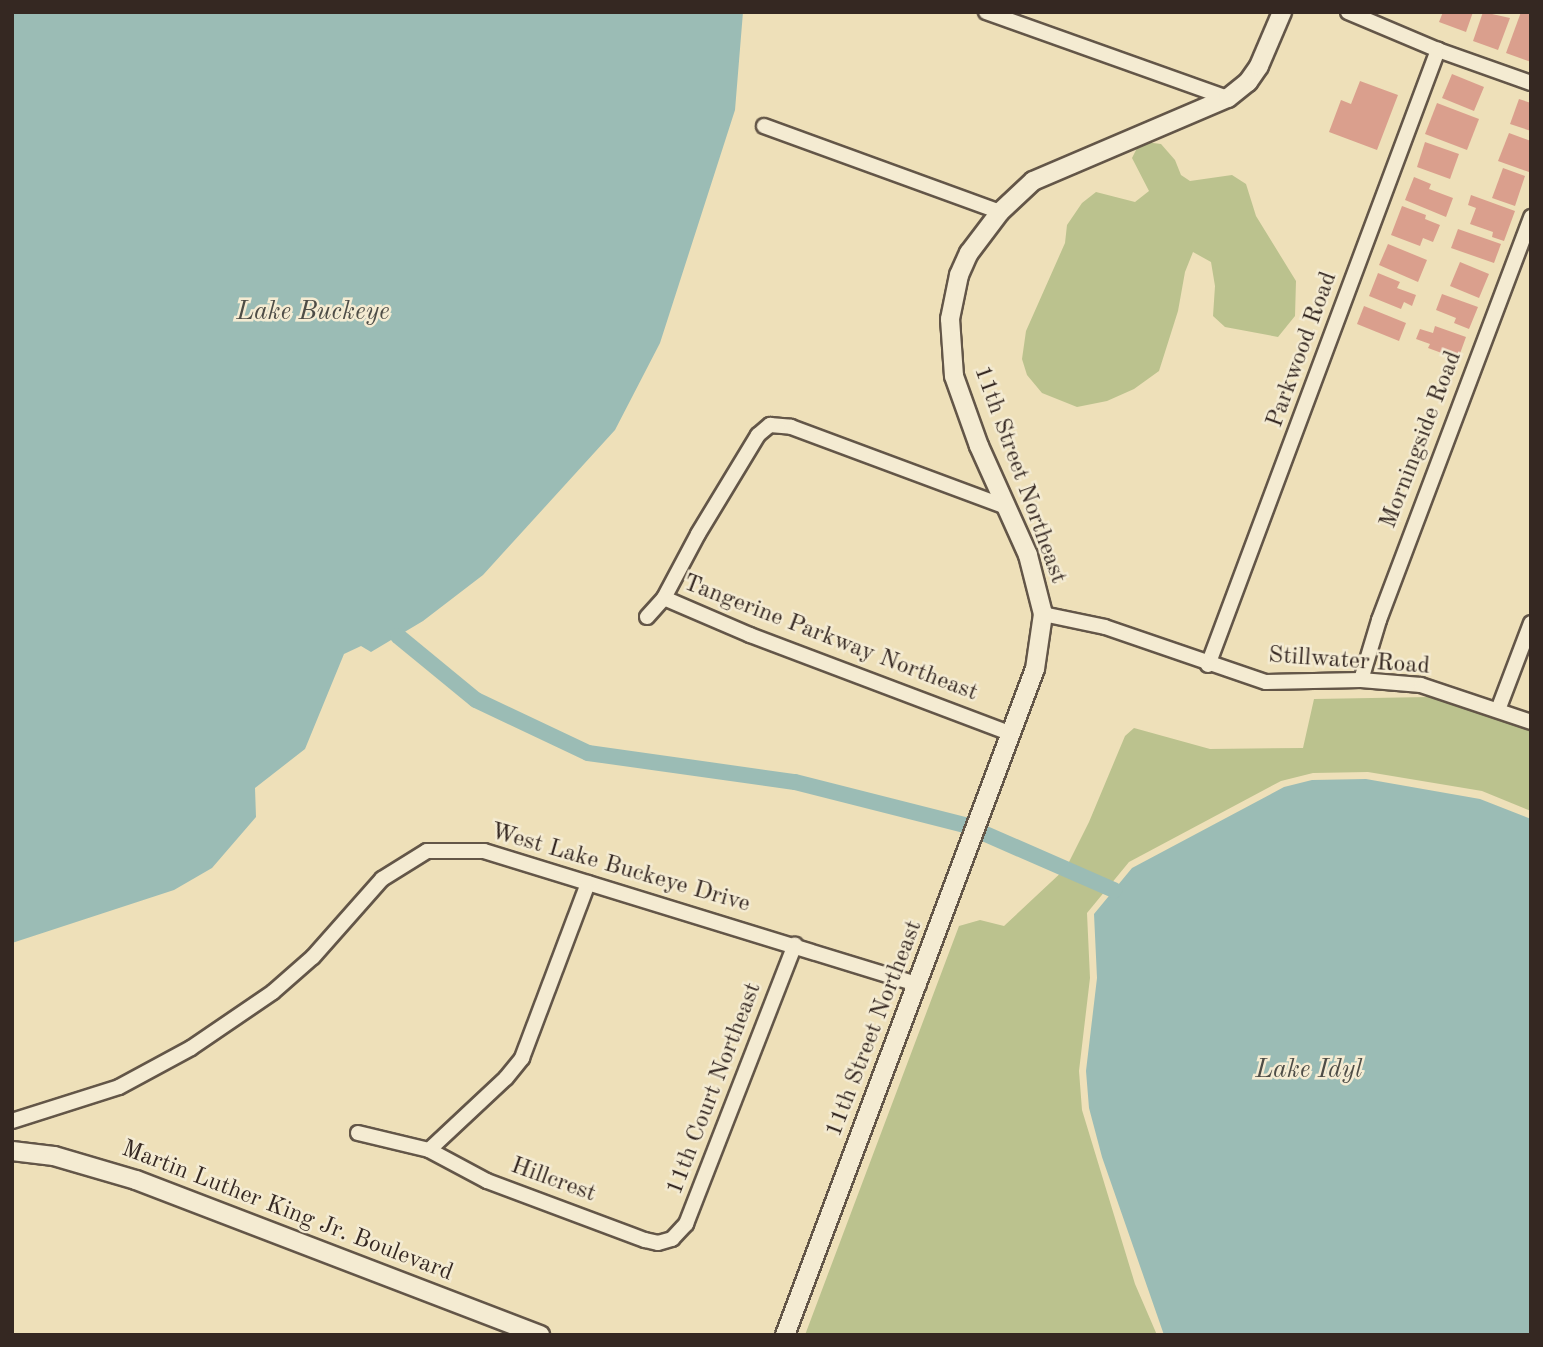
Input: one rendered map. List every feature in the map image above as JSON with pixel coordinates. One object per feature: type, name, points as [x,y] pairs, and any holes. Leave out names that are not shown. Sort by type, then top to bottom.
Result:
[{"type":"street","points":[[986,12],[1228,99]]},
{"type":"street","name":"11th Street Northeast","points":[[785,1335],[919,985],[1035,669],[1043,614],[1028,555],[958,390],[950,337],[953,300],[959,275],[969,253],[1000,212],[1034,181],[1228,99],[1248,82],[1259,66],[1282,12]]},
{"type":"street","points":[[1348,12],[1438,50],[1531,83]]},
{"type":"street","name":"Parkwood Road","points":[[1208,665],[1438,50]]},
{"type":"street","points":[[764,126],[1000,212]]},
{"type":"street","name":"Morningside Road","points":[[1361,680],[1379,620],[1531,217]]},
{"type":"street","name":"Tangerine Parkway Northeast","points":[[1006,507],[791,428],[770,425],[758,435],[740,464],[664,598],[750,635],[1012,734]]},
{"type":"street","points":[[647,617],[664,598]]},
{"type":"street","name":"Stillwater Road","points":[[1043,614],[1105,627],[1208,665],[1266,682],[1361,680],[1421,685],[1531,722]]},
{"type":"street","points":[[1498,710],[1531,623]]},
{"type":"street","name":"West Lake Buckeye Drive","points":[[12,1121],[120,1087],[191,1048],[274,992],[313,957],[382,879],[427,851],[484,851],[919,985]]},
{"type":"street","points":[[429,1150],[506,1078],[522,1058],[588,883]]},
{"type":"street","name":"11th Court Northeast","points":[[666,1240],[676,1236],[686,1224],[795,945]]},
{"type":"street","name":"Hillcrest","points":[[358,1133],[429,1150],[487,1181],[645,1240],[666,1240]]},
{"type":"street","name":"Martin Luther King Jr. Boulevard","points":[[12,1151],[54,1156],[124,1176],[540,1335]]},
{"type":"green space","points":[[1139,144],[1161,144],[1175,160],[1181,175],[1190,181],[1232,175],[1246,184],[1256,216],[1296,281],[1295,316],[1278,337],[1225,327],[1213,316],[1215,286],[1211,262],[1193,252],[1185,272],[1178,311],[1159,371],[1134,389],[1107,401],[1077,407],[1042,393],[1027,375],[1022,359],[1026,331],[1065,243],[1067,225],[1082,203],[1096,192],[1135,202],[1149,191],[1132,158]]},
{"type":"green space","points":[[1429,697],[1531,728],[1531,811],[1482,791],[1368,772],[1313,773],[1281,781],[1129,862],[1087,913],[1090,978],[1079,1071],[1082,1110],[1135,1284],[1157,1335],[805,1335],[959,926],[980,920],[1004,926],[1066,868],[1089,822],[1125,736],[1134,728],[1210,749],[1303,748],[1314,699]]},
{"type":"water","name":"Lake Buckeye","points":[[12,12],[743,12],[735,110],[660,343],[615,430],[483,575],[423,621],[371,652],[361,646],[344,654],[305,749],[255,788],[256,817],[212,868],[174,890],[12,943]]},
{"type":"water","name":"Lake Idyl","points":[[1366,779],[1480,799],[1531,819],[1531,1335],[1164,1335],[1102,1157],[1089,1108],[1086,1071],[1097,978],[1094,914],[1132,868],[1284,787],[1312,780]]},
{"type":"building","points":[[1443,12],[1473,12],[1466,32],[1439,22]]},
{"type":"building","points":[[1483,12],[1510,18],[1498,50],[1473,41]]},
{"type":"building","points":[[1521,12],[1531,14],[1531,62],[1506,53]]},
{"type":"building","points":[[1452,74],[1484,87],[1474,111],[1442,98]]},
{"type":"building","points":[[1360,81],[1398,95],[1377,150],[1329,132],[1341,100],[1351,104]]},
{"type":"building","points":[[1519,99],[1531,103],[1531,131],[1510,124]]},
{"type":"building","points":[[1437,103],[1479,119],[1467,150],[1425,134]]},
{"type":"building","points":[[1509,133],[1531,141],[1529,172],[1498,161]]},
{"type":"building","points":[[1425,142],[1459,154],[1450,179],[1417,167]]},
{"type":"building","points":[[1503,168],[1525,176],[1515,206],[1492,198]]},
{"type":"building","points":[[1414,177],[1431,184],[1429,189],[1453,198],[1446,217],[1405,200]]},
{"type":"building","points":[[1471,195],[1515,211],[1504,241],[1492,237],[1493,232],[1470,224],[1476,208],[1468,205]]},
{"type":"building","points":[[1402,206],[1426,215],[1425,219],[1440,225],[1433,242],[1423,238],[1420,246],[1391,235]]},
{"type":"building","points":[[1458,229],[1501,244],[1494,263],[1451,248]]},
{"type":"building","points":[[1388,244],[1427,260],[1418,282],[1379,265]]},
{"type":"building","points":[[1460,262],[1489,274],[1479,298],[1450,286]]},
{"type":"building","points":[[1378,273],[1400,282],[1397,288],[1416,295],[1412,306],[1404,302],[1401,309],[1369,296]]},
{"type":"building","points":[[1442,294],[1478,307],[1469,329],[1454,323],[1456,318],[1436,310]]},
{"type":"building","points":[[1364,306],[1406,323],[1399,341],[1357,324]]},
{"type":"building","points":[[1435,326],[1466,337],[1458,359],[1428,348],[1430,344],[1416,339],[1420,329],[1433,333]]},
{"type":"waterway","points":[[398,636],[476,700],[588,753],[795,782],[965,825],[1114,890]]}]
